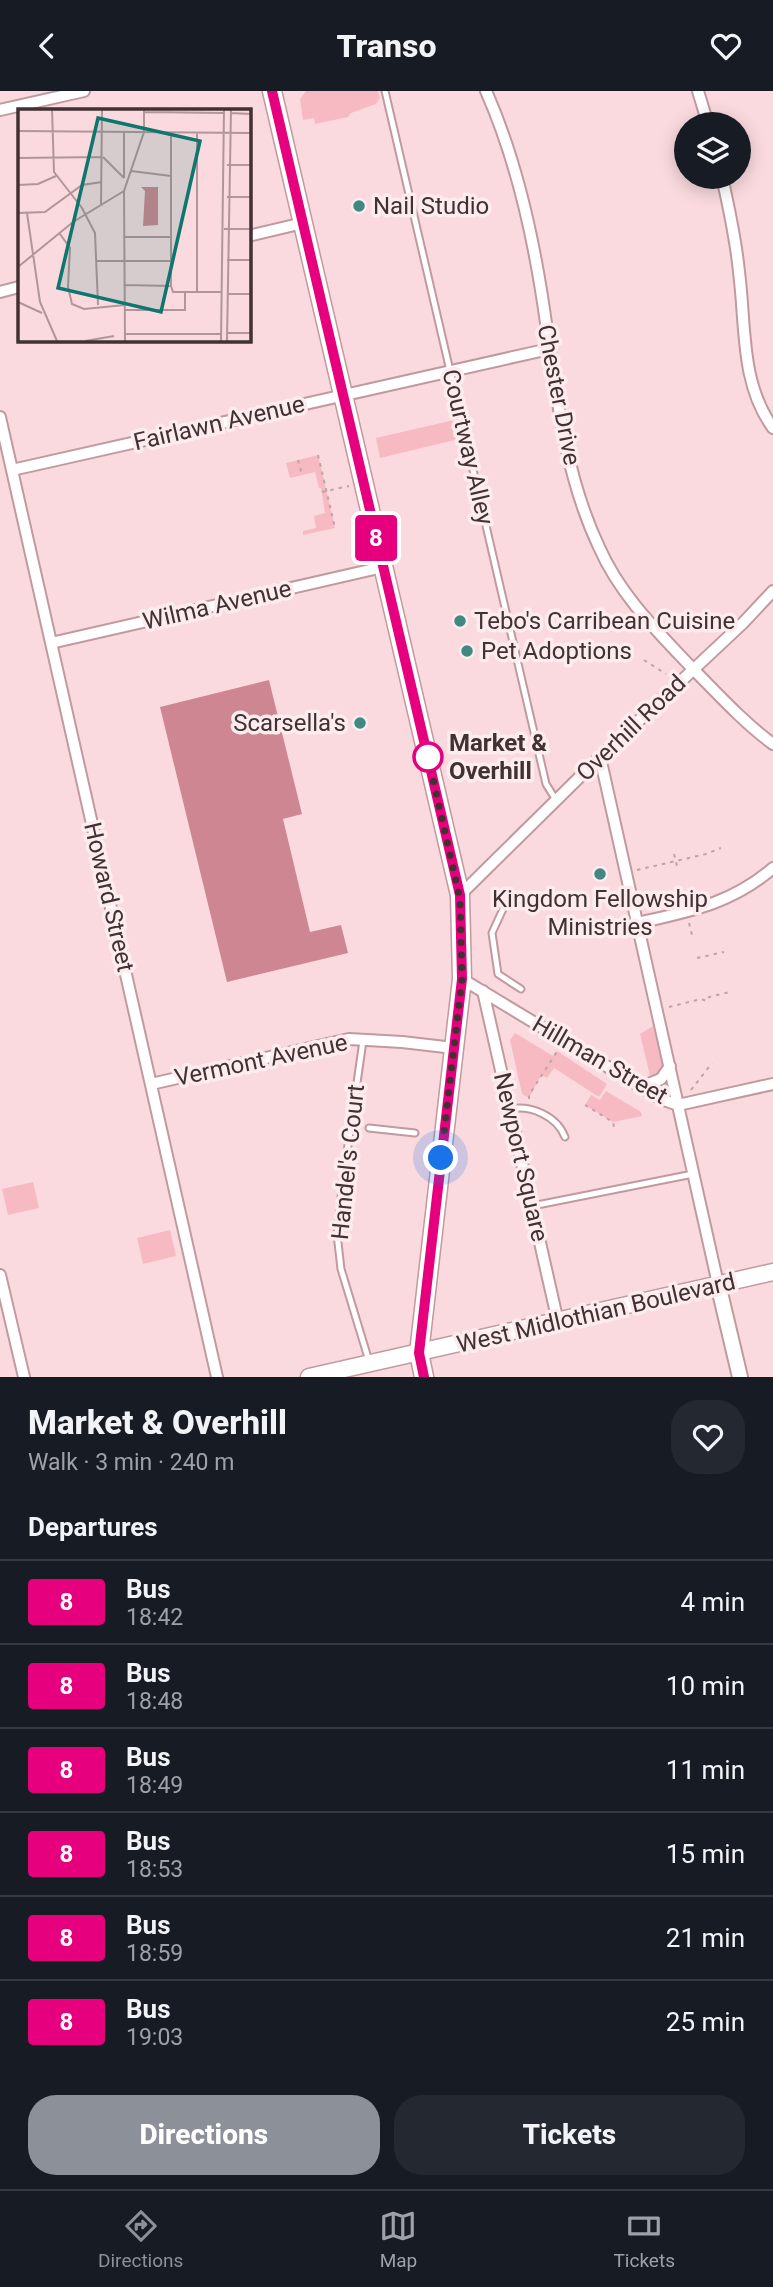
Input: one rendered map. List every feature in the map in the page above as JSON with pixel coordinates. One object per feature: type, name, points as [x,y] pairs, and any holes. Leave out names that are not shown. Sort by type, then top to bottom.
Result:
[{"type":"main road","points":[[272,91],[460,895],[462,979],[419,1353],[424,1377]]},
{"type":"main road","name":"West Midlothian Boulevard","points":[[309,1377],[773,1272]]},
{"type":"street","points":[[0,110],[84,91]]},
{"type":"street","name":"Chester Drive","points":[[486,91],[506,143],[528,220],[542,294],[558,407],[575,479],[598,547],[632,603],[693,669],[773,744]]},
{"type":"street","points":[[698,91],[704,112]]},
{"type":"street","points":[[724,189],[739,269],[749,376],[755,397],[773,428]]},
{"type":"street","points":[[250,236],[303,223]]},
{"type":"street","points":[[0,292],[18,287]]},
{"type":"street","name":"Fairlawn Avenue","points":[[12,470],[549,349]]},
{"type":"street","name":"Howard Street","points":[[0,417],[217,1377]]},
{"type":"street","name":"Wilma Avenue","points":[[51,643],[383,567]]},
{"type":"street","name":"Overhill Road","points":[[460,895],[773,591]]},
{"type":"street","points":[[600,757],[678,1105],[773,1084]]},
{"type":"street","points":[[638,923],[717,904],[745,890],[773,868]]},
{"type":"street","name":"Hillman Street","points":[[462,979],[661,1099],[678,1105],[740,1377]]},
{"type":"street","name":"Newport Square","points":[[483,991],[558,1322]]},
{"type":"street","name":"Vermont Avenue","points":[[151,1084],[349,1039],[454,1048]]},
{"type":"street","points":[[641,1087],[661,1079],[670,1066]]},
{"type":"street","points":[[0,1275],[24,1377]]},
{"type":"lane","name":"Courtway Alley","points":[[385,91],[546,784],[556,800]]},
{"type":"lane","points":[[503,909],[492,933],[498,974],[521,989]]},
{"type":"lane","name":"Handel's Court","points":[[363,1039],[337,1234],[341,1269],[370,1364]]},
{"type":"lane","points":[[510,1109],[528,1108],[562,1128],[565,1137]]},
{"type":"lane","points":[[369,1128],[415,1133]]},
{"type":"lane","points":[[532,1206],[693,1174]]},
{"type":"path","points":[[318,455],[324,491],[335,528]]},
{"type":"path","points":[[298,460],[302,475]]},
{"type":"path","points":[[324,491],[363,482]]},
{"type":"path","points":[[644,660],[666,674]]},
{"type":"path","points":[[626,872],[715,852],[721,848]]},
{"type":"path","points":[[674,854],[677,866]]},
{"type":"path","points":[[697,958],[724,952]]},
{"type":"path","points":[[657,1009],[703,999],[707,1001],[709,997],[730,992]]},
{"type":"path","points":[[528,1108],[529,1094],[564,1040]]},
{"type":"path","points":[[691,1091],[712,1063]]},
{"type":"path","points":[[541,1075],[547,1078]]},
{"type":"path","points":[[585,1105],[612,1122],[614,1127]]},
{"type":"shaded area","points":[[306,91],[378,91],[380,98],[376,104],[351,113],[348,117],[315,124],[314,118],[303,120],[300,99]]},
{"type":"shaded area","points":[[454,420],[459,439],[380,458],[376,438]]},
{"type":"shaded area","points":[[318,455],[335,528],[303,535],[303,531],[316,528],[314,516],[325,513],[321,488],[315,472],[290,478],[286,463]]},
{"type":"shaded area","points":[[269,680],[302,814],[283,819],[310,932],[341,925],[348,953],[227,982],[160,707]]},
{"type":"shaded area","points":[[653,1026],[663,1066],[661,1072],[651,1080],[640,1034]]},
{"type":"shaded area","points":[[515,1033],[553,1056],[557,1051],[607,1084],[599,1097],[554,1068],[547,1078],[541,1075],[529,1098],[522,1094],[510,1040]]},
{"type":"shaded area","points":[[606,1091],[641,1112],[642,1116],[613,1122],[585,1105],[591,1095],[600,1100]]},
{"type":"shaded area","points":[[33,1182],[39,1208],[8,1215],[2,1189]]},
{"type":"shaded area","points":[[170,1230],[176,1256],[143,1264],[137,1238]]},
{"type":"bus line","name":"8","points":[[272,91],[460,895],[462,979],[419,1353],[424,1377]]},
{"type":"place","name":"Nail Studio","points":[[359,206]]},
{"type":"place","name":"Tebo's Carribean Cuisine","points":[[460,621]]},
{"type":"place","name":"Pet Adoptions","points":[[467,651]]},
{"type":"place","name":"Scarsella's","points":[[360,723]]},
{"type":"place","name":"Market & Overhill","points":[[428,757]]},
{"type":"place","name":"Kingdom Fellowship Ministries","points":[[600,874]]},
{"type":"route","points":[[428,757],[460,895],[462,979],[441,1158]]}]
